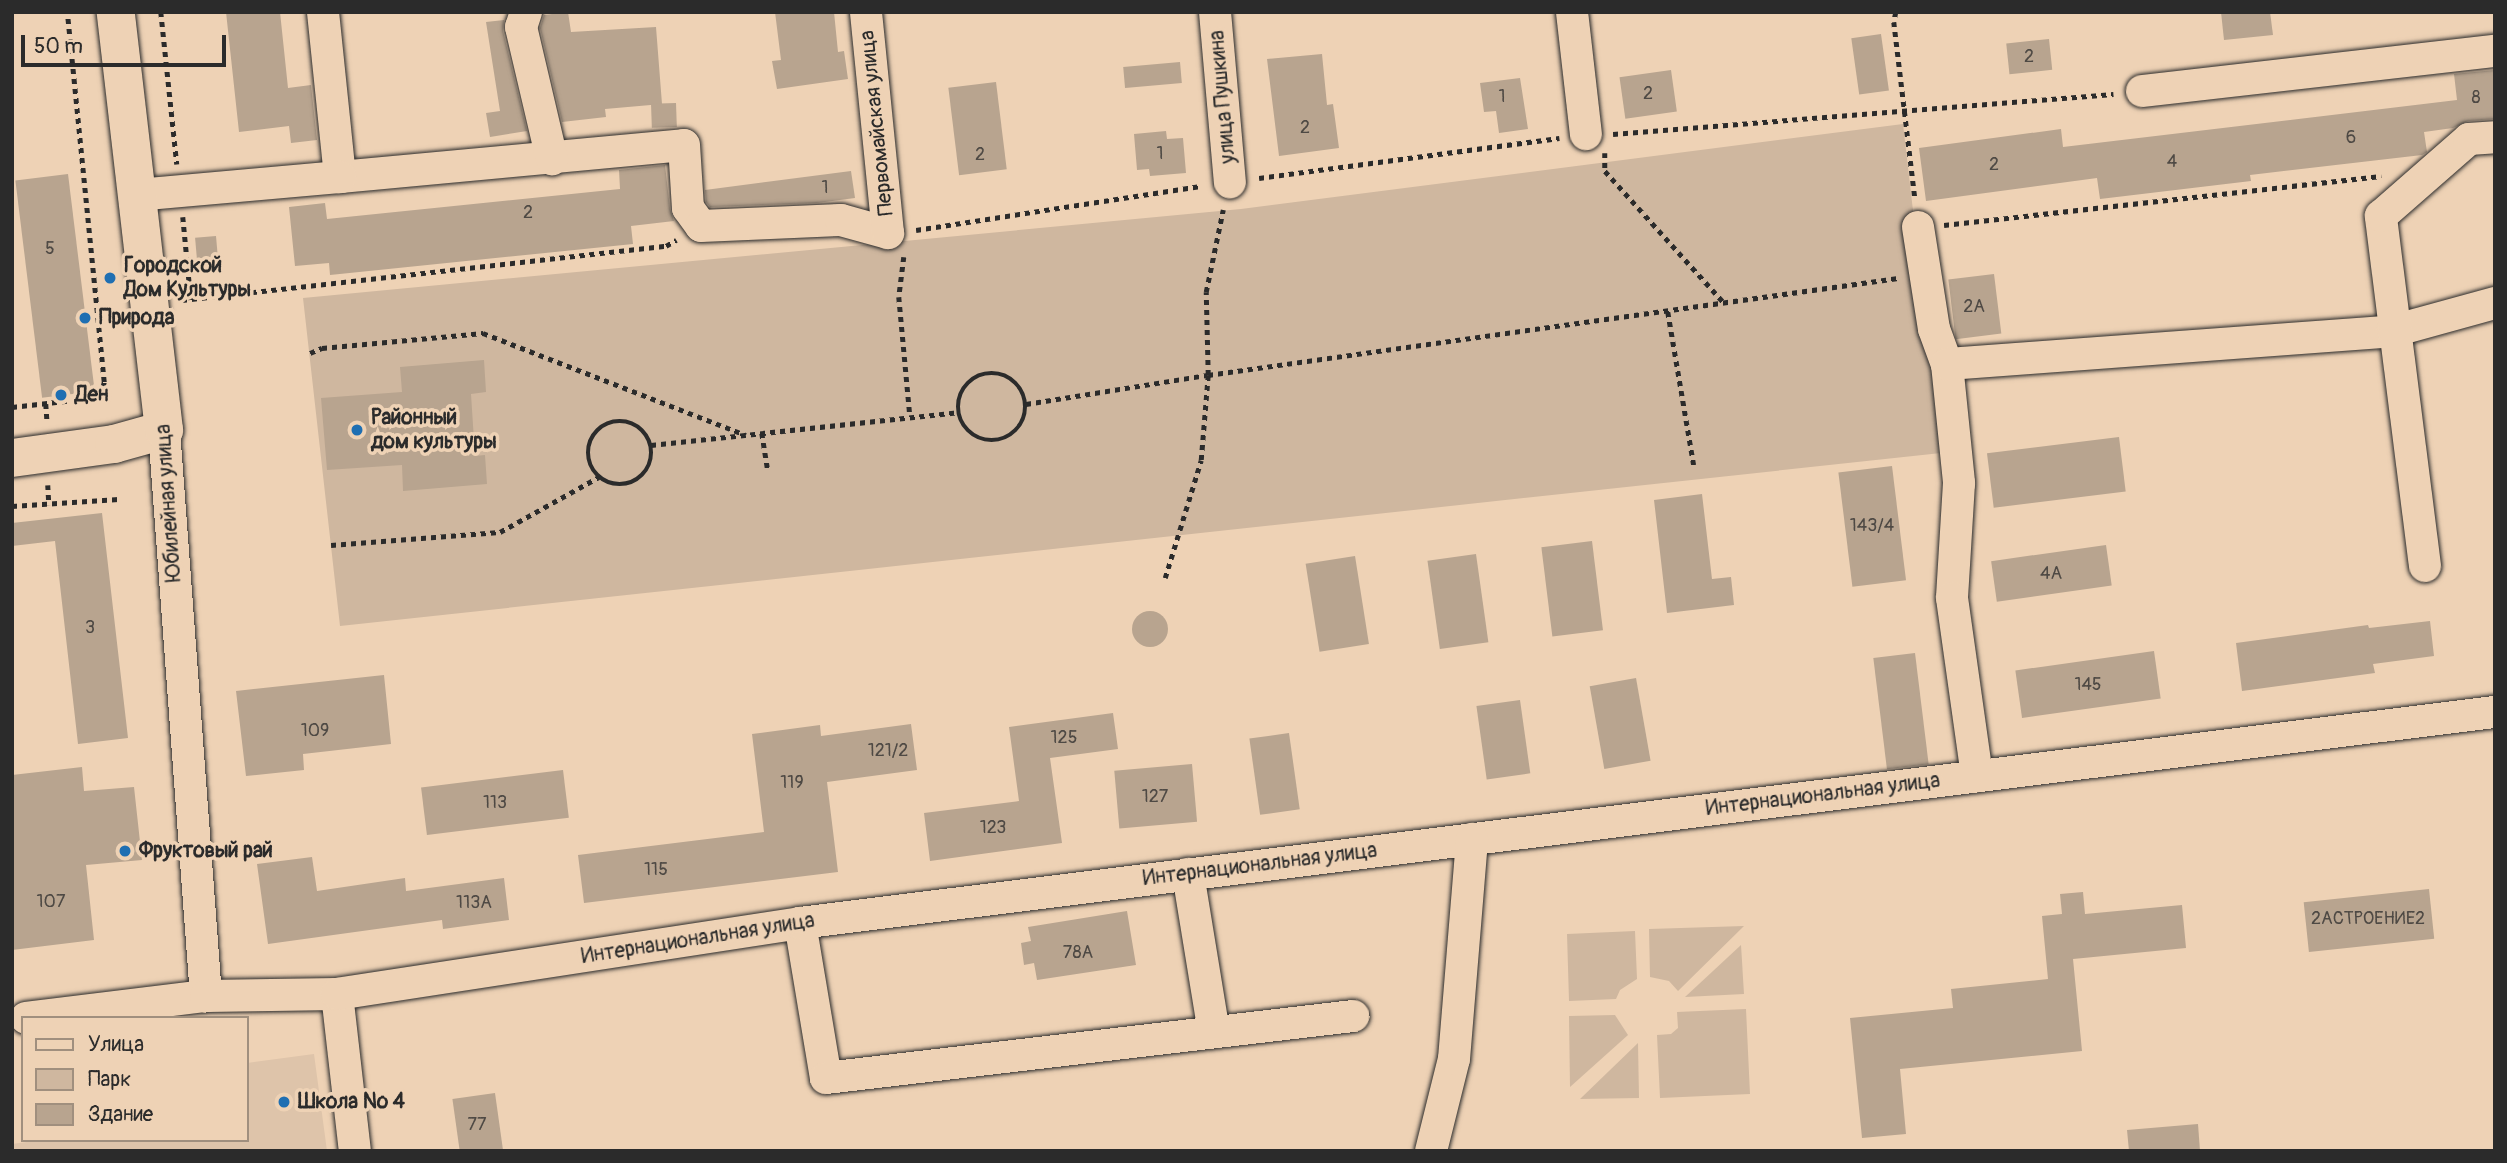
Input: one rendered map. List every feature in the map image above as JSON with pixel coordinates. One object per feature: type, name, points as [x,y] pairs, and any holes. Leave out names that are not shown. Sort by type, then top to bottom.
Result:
[{"type":"main road","name":"Юбилейная улица","points":[[116,12],[164,430]]},
{"type":"main road","points":[[12,458],[114,444],[164,430]]},
{"type":"street","points":[[323,12],[340,177]]},
{"type":"street","points":[[526,12],[521,26],[552,159]]},
{"type":"street","name":"Первомайская улица","points":[[866,12],[897,232]]},
{"type":"street","name":"улица Пушкина","points":[[1215,12],[1230,182]]},
{"type":"street","points":[[1572,12],[1595,135]]},
{"type":"street","points":[[2142,91],[2495,51]]},
{"type":"street","points":[[2425,566],[2393,331],[2381,216],[2469,139],[2495,137]]},
{"type":"street","points":[[137,195],[684,145],[688,208],[701,226],[841,220],[897,232]]},
{"type":"street","points":[[1918,227],[1934,329],[1947,364],[1959,483],[1952,598],[1977,776]]},
{"type":"street","points":[[1947,364],[2393,331],[2495,303]]},
{"type":"street","name":"Юбилейная улица","points":[[164,430],[206,996]]},
{"type":"street","name":"Интернациональная улица","points":[[41,1016],[206,996],[337,994],[800,923],[2495,712]]},
{"type":"street","points":[[1431,1151],[1454,1059],[1472,839]]},
{"type":"street","points":[[1188,874],[1214,1032]]},
{"type":"street","points":[[800,923],[825,1078],[1353,1016]]},
{"type":"street","points":[[337,994],[355,1151]]},
{"type":"path","points":[[12,407],[100,397],[104,382],[67,12]]},
{"type":"path","points":[[161,12],[191,300]]},
{"type":"path","points":[[1896,12],[1894,22],[1918,227],[2382,176]]},
{"type":"path","points":[[911,415],[899,298],[897,232],[1230,182],[1595,135],[1905,113],[2142,91]]},
{"type":"path","points":[[1595,135],[1605,171],[1725,304]]},
{"type":"path","points":[[1165,578],[1201,460],[1208,375],[1206,292],[1230,182]]},
{"type":"path","points":[[149,301],[191,300],[666,246],[701,226]]},
{"type":"path","points":[[1026,404],[1208,375],[1925,274]]},
{"type":"path","points":[[1668,312],[1694,465]]},
{"type":"path","points":[[310,353],[322,348],[483,332],[746,435]]},
{"type":"path","points":[[996,373],[1015,383],[1026,404],[1023,422],[1017,431],[1001,440],[977,439],[962,424],[958,412],[959,398],[965,387],[984,374],[996,373]]},
{"type":"path","points":[[651,445],[958,412]]},
{"type":"path","points":[[622,421],[632,423],[647,435],[651,445],[649,466],[643,475],[631,483],[619,485],[599,477],[590,463],[588,452],[590,441],[601,427],[622,421]]},
{"type":"path","points":[[762,433],[768,471]]},
{"type":"path","points":[[331,545],[500,532],[599,477]]},
{"type":"path","points":[[12,506],[119,499]]},
{"type":"shaded area","name":"Школа № 4","points":[[314,1054],[327,1151],[12,1151],[12,1144],[26,1142],[248,1142],[248,1063]]},
{"type":"green space","points":[[1903,124],[1941,453],[340,626],[303,298],[1241,209]]},
{"type":"green space","points":[[1744,926],[1678,991],[1669,981],[1650,977],[1649,929]]},
{"type":"green space","points":[[1635,931],[1637,979],[1620,990],[1616,999],[1569,1001],[1567,934]]},
{"type":"green space","points":[[1741,945],[1744,994],[1685,997]]},
{"type":"green space","points":[[1746,1009],[1750,1094],[1660,1098],[1657,1035],[1671,1034],[1678,1028],[1677,1012]]},
{"type":"green space","points":[[1615,1015],[1628,1035],[1570,1087],[1569,1016]]},
{"type":"green space","points":[[1638,1043],[1639,1098],[1580,1099]]},
{"type":"building","points":[[226,12],[280,12],[288,88],[311,85],[317,140],[291,143],[289,126],[239,132]]},
{"type":"building","points":[[568,12],[571,32],[656,27],[662,104],[605,109],[606,117],[562,122],[540,28],[544,15]]},
{"type":"building","points":[[775,12],[834,12],[838,52],[844,51],[848,79],[777,89],[772,61],[781,60]]},
{"type":"building","points":[[2221,12],[2270,12],[2273,35],[2224,40]]},
{"type":"building","points":[[504,20],[503,31],[527,131],[490,137],[486,113],[500,111],[486,22]]},
{"type":"building","points":[[1881,34],[1889,90],[1859,95],[1851,38]]},
{"type":"building","points":[[2049,39],[2052,70],[2009,74],[2006,43]]},
{"type":"building","points":[[1322,54],[1327,105],[1333,104],[1339,148],[1279,156],[1267,59]]},
{"type":"building","points":[[1180,62],[1182,83],[1125,88],[1123,67]]},
{"type":"building","points":[[1671,70],[1677,112],[1625,119],[1620,77]]},
{"type":"building","points":[[2495,70],[2495,119],[2468,121],[2453,128],[2424,132],[2427,152],[2422,155],[2250,175],[2251,181],[2100,199],[2097,178],[1926,201],[1919,148],[2061,129],[2063,147],[2457,100],[2454,74]]},
{"type":"building","points":[[1520,78],[1528,129],[1499,133],[1496,111],[1484,112],[1480,83]]},
{"type":"building","points":[[996,82],[1007,169],[959,175],[948,88]]},
{"type":"building","points":[[676,103],[677,127],[652,128],[651,104]]},
{"type":"building","points":[[1166,131],[1167,139],[1183,138],[1186,173],[1150,176],[1149,169],[1137,170],[1134,134]]},
{"type":"building","points":[[665,165],[674,221],[631,226],[633,244],[330,275],[329,263],[295,266],[289,207],[325,203],[327,219],[620,189],[619,170]]},
{"type":"building","points":[[851,171],[855,198],[817,203],[710,207],[706,202],[705,190]]},
{"type":"building","points":[[68,174],[95,391],[42,398],[15,180]]},
{"type":"building","points":[[216,236],[219,270],[198,272],[195,238]]},
{"type":"building","points":[[1994,274],[2001,334],[1956,339],[1948,280]]},
{"type":"building","points":[[484,360],[486,392],[471,394],[475,456],[485,455],[487,484],[403,491],[402,465],[327,470],[321,398],[402,392],[400,367]]},
{"type":"building","points":[[2119,437],[2126,492],[1994,508],[1987,453]]},
{"type":"building","points":[[1892,466],[1906,580],[1852,587],[1838,473]]},
{"type":"building","points":[[1702,494],[1712,579],[1731,577],[1734,605],[1667,613],[1654,500]]},
{"type":"building","points":[[102,513],[128,738],[78,744],[55,541],[12,546],[12,523]]},
{"type":"building","points":[[1592,541],[1603,630],[1552,637],[1541,547]]},
{"type":"building","points":[[2106,545],[2112,586],[1997,602],[1991,561]]},
{"type":"building","points":[[1476,554],[1488,642],[1440,649],[1427,561]]},
{"type":"building","points":[[1355,556],[1369,644],[1320,652],[1306,564]]},
{"type":"building","points":[[1150,611],[1162,617],[1168,629],[1162,641],[1150,647],[1138,641],[1132,629],[1138,617]]},
{"type":"building","points":[[2430,621],[2434,656],[2373,664],[2375,673],[2242,691],[2236,643],[2368,625],[2369,628]]},
{"type":"building","points":[[2154,651],[2161,699],[2022,718],[2015,670]]},
{"type":"building","points":[[1915,653],[1929,764],[1887,769],[1873,658]]},
{"type":"building","points":[[384,675],[391,744],[303,754],[304,770],[246,776],[236,691]]},
{"type":"building","points":[[1636,678],[1651,761],[1604,769],[1590,686]]},
{"type":"building","points":[[1520,700],[1530,773],[1487,779],[1476,706]]},
{"type":"building","points":[[1113,713],[1118,749],[1050,758],[1062,843],[930,861],[924,813],[1019,801],[1009,727]]},
{"type":"building","points":[[911,724],[917,770],[827,782],[838,872],[584,903],[578,855],[764,832],[752,734],[820,725],[821,736]]},
{"type":"building","points":[[1289,733],[1300,809],[1260,815],[1249,739]]},
{"type":"building","points":[[1192,764],[1197,822],[1119,829],[1114,771]]},
{"type":"building","points":[[82,767],[84,791],[134,787],[142,860],[86,865],[94,940],[12,950],[12,775]]},
{"type":"building","points":[[563,770],[569,818],[427,835],[421,787]]},
{"type":"building","points":[[312,857],[317,891],[405,878],[406,891],[504,878],[509,920],[443,929],[442,920],[268,944],[257,864]]},
{"type":"building","points":[[2429,889],[2434,939],[2309,952],[2304,902]]},
{"type":"building","points":[[2083,892],[2085,914],[2182,905],[2186,948],[2073,959],[2082,1051],[1900,1069],[1906,1134],[1862,1138],[1850,1018],[1953,1008],[1951,989],[2048,979],[2042,916],[2062,914],[2060,894]]},
{"type":"building","points":[[1127,911],[1136,965],[1037,980],[1034,963],[1024,965],[1021,943],[1031,941],[1028,927]]},
{"type":"building","points":[[495,1093],[503,1151],[460,1151],[452,1099]]},
{"type":"building","points":[[2198,1124],[2200,1151],[2129,1151],[2127,1130]]},
{"type":"place","name":"Городской Дом Культуры","points":[[110,278]]},
{"type":"place","name":"Природа","points":[[85,318]]},
{"type":"place","name":"Ден","points":[[61,395]]},
{"type":"place","name":"Районный дом культуры","points":[[357,430]]},
{"type":"place","name":"Фруктовый рай","points":[[125,851]]},
{"type":"place","name":"Школа № 4","points":[[284,1102]]}]
